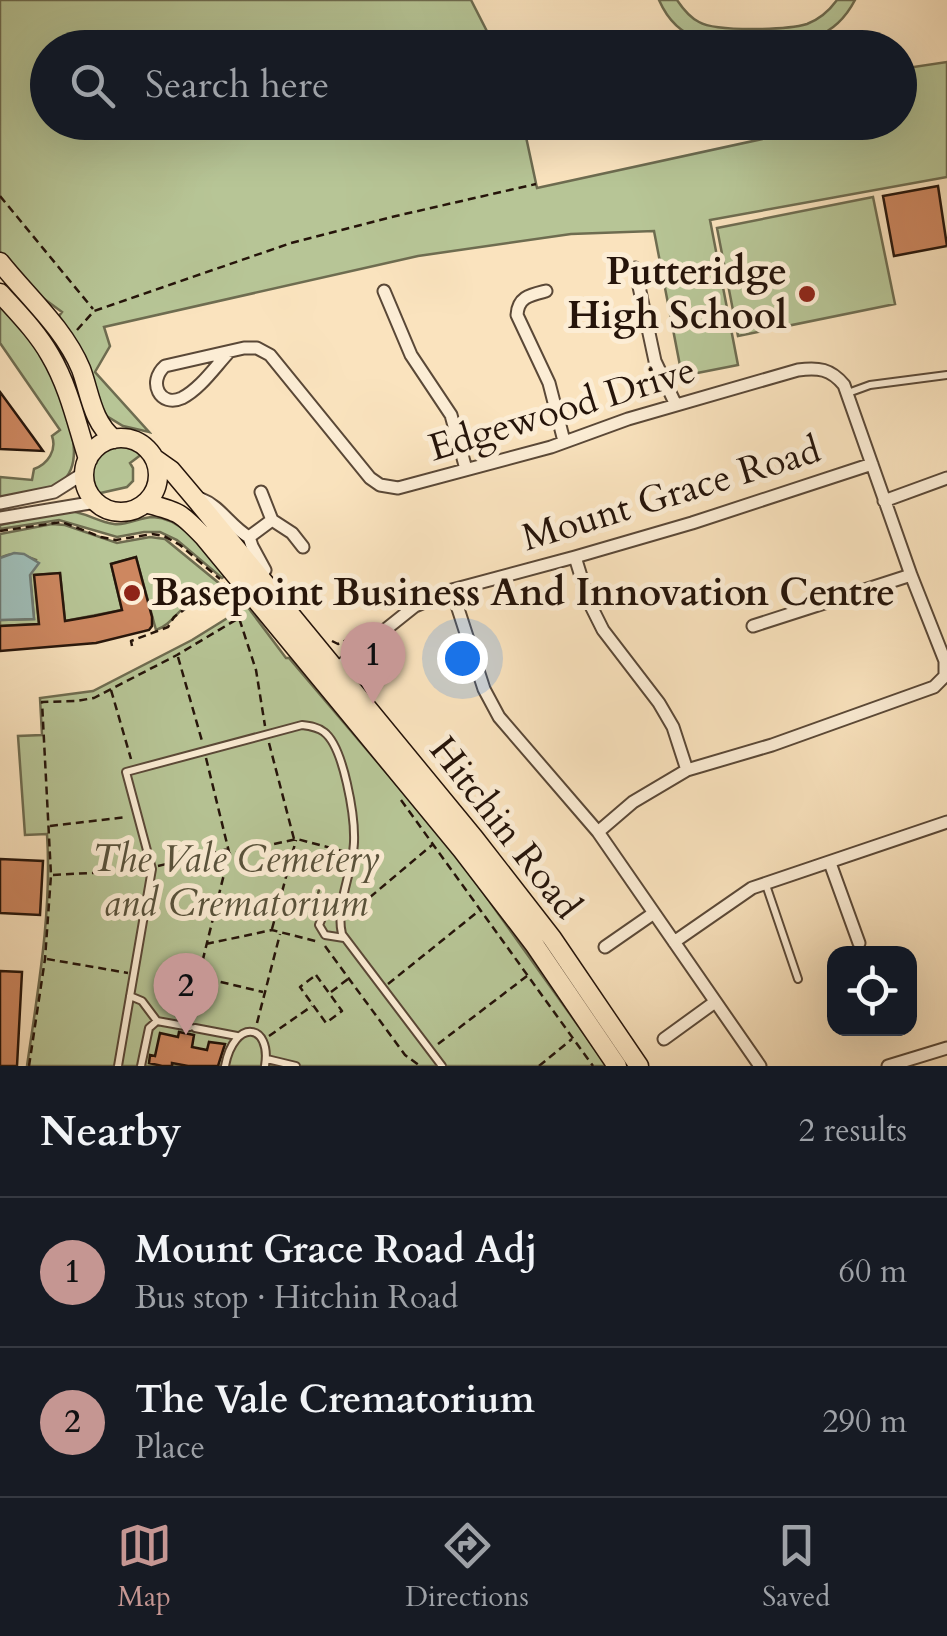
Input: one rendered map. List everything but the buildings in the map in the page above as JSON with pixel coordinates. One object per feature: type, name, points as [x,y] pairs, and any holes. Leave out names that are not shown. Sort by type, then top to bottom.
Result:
[{"type":"main road","points":[[0,262],[67,343],[80,366],[92,409],[114,439]]},
{"type":"main road","points":[[0,293],[51,356],[68,395],[86,466],[87,488],[96,502],[108,510],[124,512],[144,504],[152,496],[158,477],[154,458],[141,444],[124,438],[98,446],[86,466]]},
{"type":"main road","name":"Hitchin Road","points":[[154,458],[170,470],[259,577],[328,675],[534,944],[617,1066]]},
{"type":"main road","name":"Hitchin Road","points":[[144,504],[169,508],[186,519],[475,839],[552,938],[639,1066]]},
{"type":"street","points":[[635,268],[644,280],[656,361],[676,405]]},
{"type":"street","points":[[384,291],[411,355],[452,414],[466,469]]},
{"type":"street","points":[[546,291],[523,298],[517,316],[549,383],[564,441]]},
{"type":"street","name":"Edgewood Drive","points":[[229,352],[179,400],[169,400],[157,391],[156,374],[164,366],[244,348],[257,348],[270,355],[370,478],[398,488],[551,447],[798,370],[824,369],[836,375],[848,393]]},
{"type":"street","points":[[598,832],[633,802],[686,770],[772,745],[940,683],[945,676],[946,661],[911,576],[848,393]]},
{"type":"street","name":"Mount Grace Road","points":[[328,675],[415,606],[452,590],[575,558],[872,464]]},
{"type":"street","points":[[0,504],[54,492],[86,466]]},
{"type":"street","points":[[884,501],[947,478]]},
{"type":"street","points":[[261,492],[272,520],[292,533],[303,547]]},
{"type":"street","points":[[198,502],[202,498],[216,507],[249,537],[265,570],[259,577]]},
{"type":"street","points":[[0,518],[96,502]]},
{"type":"street","points":[[249,537],[272,520]]},
{"type":"street","points":[[575,558],[589,602],[604,630],[673,726],[686,770]]},
{"type":"street","points":[[753,626],[911,576]]},
{"type":"street","points":[[452,590],[484,690],[499,717],[598,832],[760,1066]]},
{"type":"street","points":[[674,942],[752,888],[947,822]]},
{"type":"street","points":[[830,863],[859,943]]},
{"type":"street","points":[[605,947],[654,913]]},
{"type":"street","points":[[664,1039],[716,1002]]},
{"type":"street","points":[[888,1066],[947,1048]]},
{"type":"lane","points":[[848,393],[870,384],[947,375]]},
{"type":"lane","points":[[118,1066],[152,868],[126,772],[294,726],[313,726],[326,733],[336,746],[352,808],[352,854],[341,910],[345,938],[442,1066]]},
{"type":"lane","points":[[765,884],[798,979]]},
{"type":"lane","points":[[341,910],[328,910],[320,918],[320,925],[329,937],[345,938]]},
{"type":"lane","points":[[130,996],[142,1000],[156,1021],[236,1036]]},
{"type":"lane","points":[[144,1065],[149,1028],[156,1021]]},
{"type":"lane","points":[[225,1044],[246,1032],[260,1036],[266,1063],[296,1066]]},
{"type":"lane","points":[[226,1066],[236,1036]]},
{"type":"path","points":[[67,343],[94,310],[291,243],[536,184]]},
{"type":"path","points":[[0,196],[94,310]]},
{"type":"path","points":[[0,531],[62,522],[116,540],[164,536],[225,583],[210,597],[184,609],[168,627],[131,640],[132,646]]},
{"type":"path","points":[[30,1066],[45,959],[51,875],[42,702],[84,700],[110,689],[239,618],[256,670],[267,734],[295,839],[272,930]]},
{"type":"path","points":[[327,638],[338,644],[353,637]]},
{"type":"path","points":[[110,689],[134,770]]},
{"type":"path","points":[[401,799],[593,1066]]},
{"type":"path","points":[[48,827],[138,816]]},
{"type":"path","points":[[200,967],[229,854],[295,839],[352,854]]},
{"type":"path","points":[[342,921],[434,844]]},
{"type":"path","points":[[51,875],[152,868],[230,849]]},
{"type":"path","points":[[383,988],[481,910]]},
{"type":"path","points":[[206,944],[272,930],[324,943],[405,1055],[420,1066]]},
{"type":"path","points":[[256,1026],[280,932]]},
{"type":"path","points":[[45,959],[134,974]]},
{"type":"path","points":[[194,965],[200,967],[210,969],[204,994],[188,990],[194,965]]},
{"type":"path","points":[[316,975],[342,1010],[326,1022],[313,1005],[300,987],[316,975]]},
{"type":"path","points":[[430,1050],[528,976]]},
{"type":"path","points":[[330,993],[350,978]]},
{"type":"path","points":[[208,979],[265,993]]},
{"type":"path","points":[[190,1027],[188,1015],[191,1016],[195,992]]},
{"type":"path","points":[[269,1036],[313,1005]]},
{"type":"path","points":[[539,1066],[574,1038]]},
{"type":"green space","points":[[0,0],[471,0],[486,30],[30,30],[30,140],[527,140],[537,188],[758,140],[917,140],[917,66],[947,62],[947,177],[710,220],[738,365],[682,376],[654,231],[571,234],[418,256],[104,327],[110,346],[95,372],[149,432],[123,426],[105,415],[56,320],[62,312],[32,290],[0,257]]},
{"type":"green space","points":[[659,0],[677,0],[692,18],[708,25],[784,28],[816,20],[837,0],[855,0],[829,30],[682,30]]},
{"type":"green space","points":[[873,197],[895,304],[738,336],[717,228]]},
{"type":"green space","points":[[0,303],[30,339],[48,369],[66,411],[74,453],[71,470],[55,486],[0,497],[0,477],[32,480],[34,469],[50,456],[52,436],[60,430],[0,343]]},
{"type":"green space","points":[[119,445],[142,454],[130,463],[133,481],[127,487],[96,494],[91,477],[94,463],[103,452]]},
{"type":"green space","points":[[69,511],[114,524],[148,517],[164,519],[194,538],[226,575],[222,578],[177,540],[160,532],[117,537],[59,520],[0,529],[0,525]]},
{"type":"green space","points":[[52,524],[117,543],[150,537],[165,539],[220,584],[156,630],[136,557],[111,564],[122,610],[65,621],[60,573],[35,575],[39,624],[0,626],[0,620],[34,619],[30,574],[36,560],[18,554],[0,558],[0,534]]},
{"type":"green space","name":"The Vale Cemetery and Crematorium","points":[[247,606],[286,658],[457,856],[607,1066],[27,1066],[43,950],[48,863],[47,834],[25,835],[18,736],[42,735],[40,698],[93,691],[192,640]]},
{"type":"water","points":[[14,553],[39,563],[30,575],[34,619],[0,620],[0,558]]},
{"type":"place","name":"Putteridge High School","points":[[807,294]]},
{"type":"place","name":"Basepoint Business And Innovation Centre","points":[[132,593]]},
{"type":"place","name":"Mount Grace Road Adj","points":[[373,704]]},
{"type":"place","name":"The Vale Crematorium","points":[[186,1035]]}]
